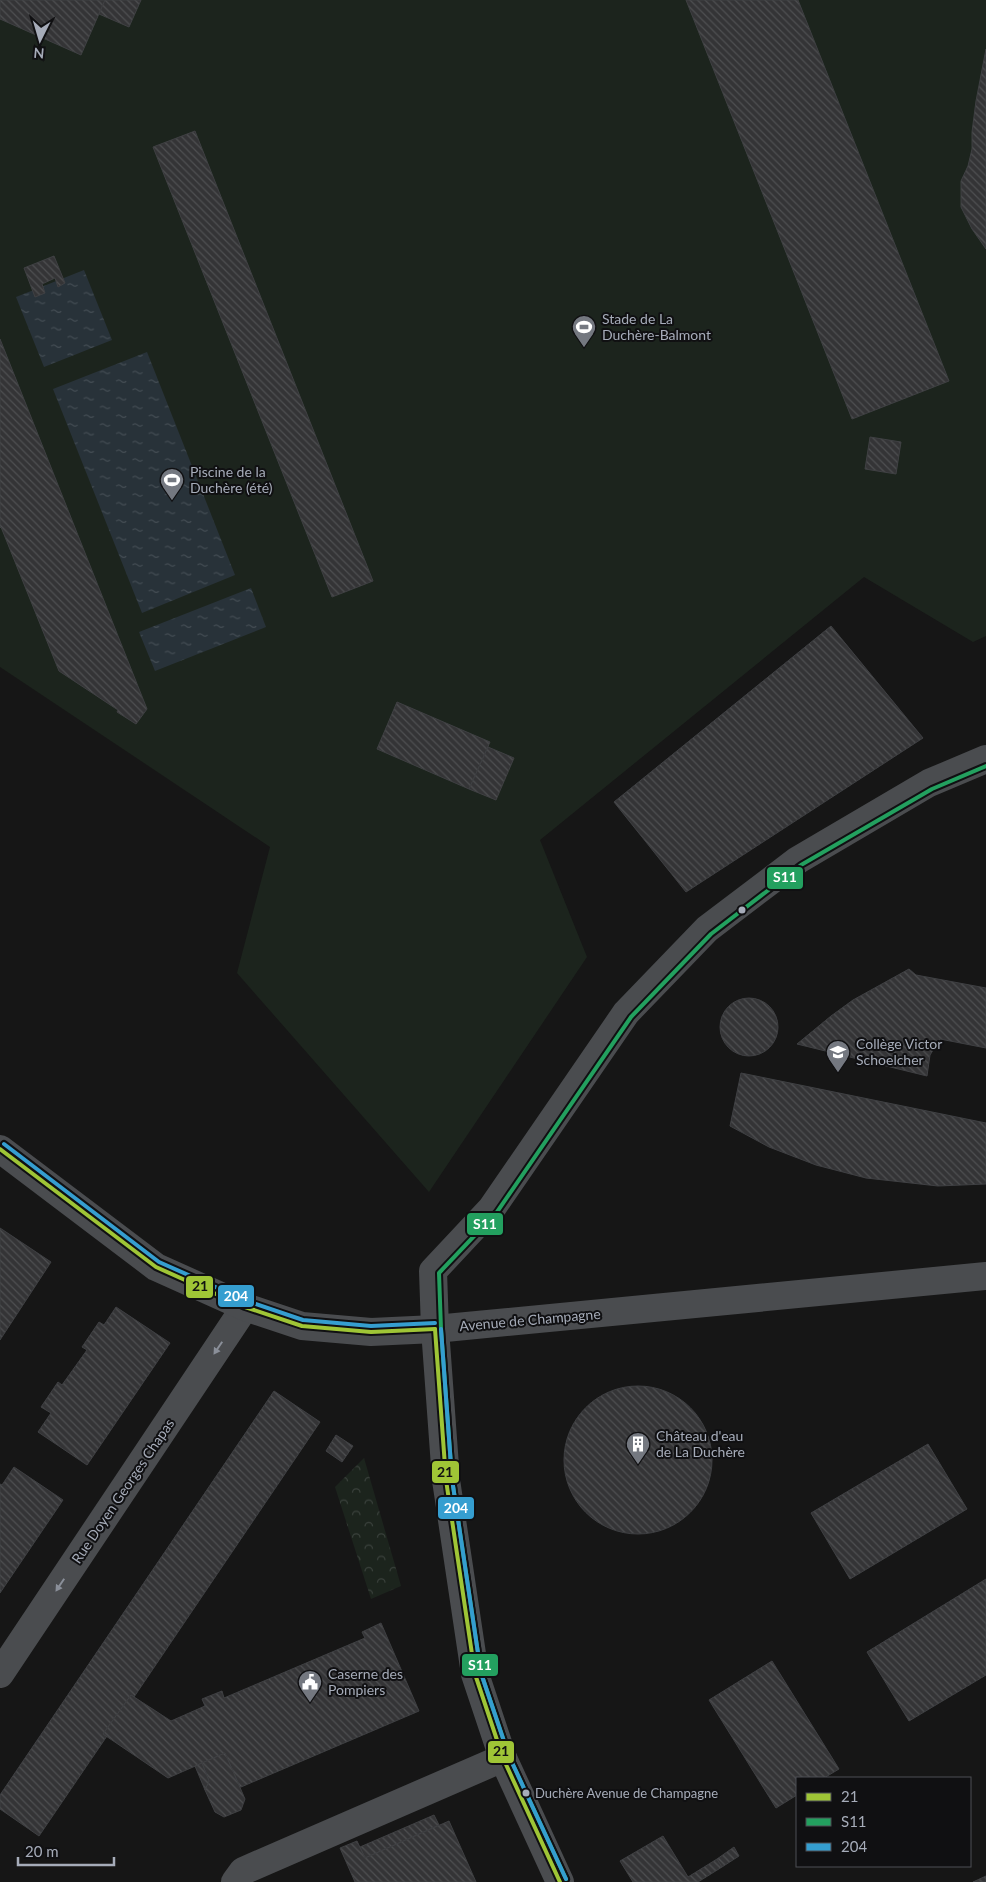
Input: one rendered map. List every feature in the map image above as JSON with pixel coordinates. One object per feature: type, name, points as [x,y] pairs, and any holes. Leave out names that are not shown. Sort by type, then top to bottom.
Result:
[{"type":"street","points":[[560,1882],[503,1758],[475,1674],[446,1480],[435,1329],[433,1271],[492,1208],[626,1013],[707,929],[798,860],[929,783],[986,759]]},
{"type":"street","name":"Avenue de Champagne","points":[[0,1149],[156,1267],[245,1307],[302,1326],[371,1332],[435,1329],[986,1276]]},
{"type":"street","name":"Rue Doyen Georges Chapas","points":[[0,1674],[245,1307]]},
{"type":"street","points":[[234,1882],[243,1871],[503,1758]]},
{"type":"green space","points":[[0,0],[986,0],[986,636],[973,642],[864,577],[540,840],[587,957],[429,1192],[237,973],[270,847],[0,667]]},
{"type":"green space","points":[[364,1458],[401,1586],[371,1599],[335,1487]]},
{"type":"water","points":[[84,270],[112,340],[44,367],[16,297]]},
{"type":"water","points":[[147,352],[235,575],[142,613],[53,389]]},
{"type":"water","points":[[251,588],[266,627],[155,671],[139,632]]},
{"type":"building","points":[[0,0],[105,0],[81,55],[0,19]]},
{"type":"building","points":[[105,0],[141,0],[129,27],[99,14]]},
{"type":"building","points":[[686,0],[798,0],[949,381],[852,419]]},
{"type":"building","points":[[986,49],[986,249],[972,229],[961,207],[961,181],[968,166],[972,149],[976,101]]},
{"type":"building","points":[[195,131],[373,581],[332,597],[153,147]]},
{"type":"building","points":[[54,256],[65,283],[58,287],[55,278],[42,284],[45,293],[35,297],[24,268]]},
{"type":"building","points":[[0,339],[147,709],[136,724],[59,671],[0,528]]},
{"type":"building","points":[[870,437],[901,442],[896,474],[865,469]]},
{"type":"building","points":[[831,626],[923,738],[686,892],[614,802]]},
{"type":"building","points":[[397,702],[490,742],[469,789],[377,749]]},
{"type":"building","points":[[488,747],[514,758],[496,800],[469,789]]},
{"type":"building","points":[[909,969],[916,975],[986,988],[986,1048],[940,1039],[930,1055],[927,1076],[797,1044],[853,1000]]},
{"type":"building","points":[[743,998],[755,998],[770,1006],[778,1021],[778,1033],[770,1048],[755,1056],[743,1056],[728,1048],[720,1033],[720,1021],[728,1006]]},
{"type":"building","points":[[741,1073],[986,1123],[986,1184],[938,1186],[866,1178],[816,1165],[769,1147],[730,1126]]},
{"type":"building","points":[[0,1228],[51,1262],[0,1340]]},
{"type":"building","points":[[116,1307],[170,1343],[87,1465],[38,1432],[51,1413],[41,1407],[58,1382],[62,1385],[87,1350],[82,1347],[99,1322],[104,1325]]},
{"type":"building","name":"Château d'eau de La Duchère","points":[[638,1386],[666,1392],[690,1408],[706,1432],[712,1460],[706,1488],[690,1512],[666,1528],[638,1534],[610,1528],[586,1512],[570,1488],[564,1460],[570,1432],[586,1408],[610,1392]]},
{"type":"building","points":[[274,1391],[320,1422],[134,1697],[131,1695],[103,1734],[107,1736],[39,1836],[0,1809],[0,1795]]},
{"type":"building","points":[[336,1435],[353,1446],[342,1462],[326,1451]]},
{"type":"building","points":[[928,1444],[967,1509],[850,1579],[811,1513]]},
{"type":"building","points":[[14,1467],[63,1500],[0,1593],[0,1484],[2,1485]]},
{"type":"building","points":[[986,1579],[986,1675],[909,1721],[867,1652]]},
{"type":"building","name":"Caserne des Pompiers","points":[[381,1623],[419,1711],[241,1787],[225,1753],[168,1778],[103,1734],[131,1695],[171,1721],[205,1706],[202,1699],[222,1691],[224,1698],[365,1638],[362,1632]]},
{"type":"building","points":[[772,1661],[839,1769],[826,1777],[796,1777],[796,1796],[776,1808],[709,1700]]},
{"type":"building","points":[[225,1753],[245,1799],[241,1810],[224,1817],[215,1812],[205,1790],[209,1781],[202,1763]]},
{"type":"building","points":[[202,1763],[209,1781],[205,1790],[195,1766]]},
{"type":"building","points":[[434,1815],[439,1825],[365,1858],[360,1847]]},
{"type":"building","points":[[449,1821],[476,1882],[355,1882],[340,1848],[357,1841],[365,1858]]},
{"type":"building","points":[[663,1836],[688,1877],[717,1859],[722,1867],[698,1882],[633,1882],[620,1861]]},
{"type":"building","points":[[734,1847],[739,1856],[722,1867],[717,1859]]},
{"type":"building","points":[[986,1876],[986,1882],[973,1882]]},
{"type":"transit line","name":"S11","points":[[566,1879],[509,1756],[481,1673],[452,1479],[441,1329],[439,1273],[497,1212],[631,1017],[711,934],[801,865],[932,789],[986,766]]},
{"type":"transit line","name":"204","points":[[4,1144],[159,1262],[247,1301],[303,1320],[371,1326],[435,1323]]},
{"type":"transit line","name":"21","points":[[0,1149],[156,1267],[245,1307],[302,1326],[371,1332],[435,1329]]},
{"type":"transit line","name":"21","points":[[435,1329],[446,1480],[475,1674],[503,1758],[560,1882]]},
{"type":"transit line","name":"204","points":[[441,1329],[452,1479],[481,1673],[509,1756],[566,1879]]},
{"type":"place","name":"Stade de La Duchère-Balmont","points":[[584,348]]},
{"type":"place","name":"Piscine de la Duchère (été)","points":[[172,501]]},
{"type":"place","name":"Collège Victor Schoelcher","points":[[838,1073]]},
{"type":"place","name":"Château d'eau de La Duchère","points":[[638,1465]]},
{"type":"place","name":"Caserne des Pompiers","points":[[310,1703]]},
{"type":"place","name":"Duchère Avenue de Champagne","points":[[526,1793]]}]
